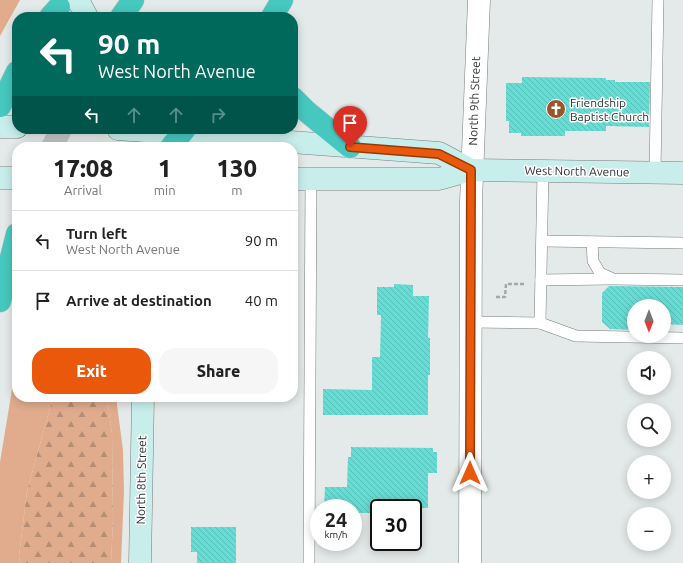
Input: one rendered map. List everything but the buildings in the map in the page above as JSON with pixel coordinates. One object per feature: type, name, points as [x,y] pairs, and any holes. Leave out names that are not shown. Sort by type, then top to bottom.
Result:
[{"type":"highway","points":[[125,12],[133,0]]},
{"type":"highway","points":[[0,106],[12,82]]},
{"type":"highway","points":[[298,103],[306,112],[350,147]]},
{"type":"highway","points":[[0,301],[12,254]]},
{"type":"main road","points":[[63,8],[74,12]]},
{"type":"main road","points":[[0,127],[12,127]]},
{"type":"main road","name":"West North Avenue","points":[[143,136],[179,136],[272,142]]},
{"type":"main road","name":"West North Avenue","points":[[298,144],[439,154],[471,170]]},
{"type":"main road","name":"West North Avenue","points":[[302,179],[439,179],[471,170],[683,173]]},
{"type":"main road","points":[[0,178],[12,178]]},
{"type":"main road","name":"North 8th Street","points":[[140,563],[143,402]]},
{"type":"street","name":"North 9th Street","points":[[470,563],[471,170],[479,0]]},
{"type":"lane","points":[[655,172],[658,0]]},
{"type":"lane","points":[[540,323],[543,171]]},
{"type":"lane","points":[[302,179],[309,563]]},
{"type":"lane","points":[[542,241],[683,243]]},
{"type":"lane","points":[[592,242],[593,260],[600,273],[613,279]]},
{"type":"lane","points":[[541,280],[683,280]]},
{"type":"lane","points":[[470,322],[540,323],[576,336],[683,338]]},
{"type":"green space","points":[[0,0],[20,0],[12,12],[0,36]]},
{"type":"green space","points":[[12,389],[12,402],[52,402],[27,491],[19,557],[20,563],[0,563],[0,462]]},
{"type":"green space","points":[[52,402],[108,402],[112,434],[113,519],[111,563],[20,563],[19,557],[27,491]]},
{"type":"green space","points":[[108,402],[117,402],[123,450],[124,492],[121,563],[111,563],[113,519],[112,434]]},
{"type":"tunnel","points":[[54,142],[58,134]]},
{"type":"place","name":"Friendship Baptist Church","points":[[556,109]]},
{"type":"route","points":[[350,147],[439,154],[471,170],[470,473]]}]
